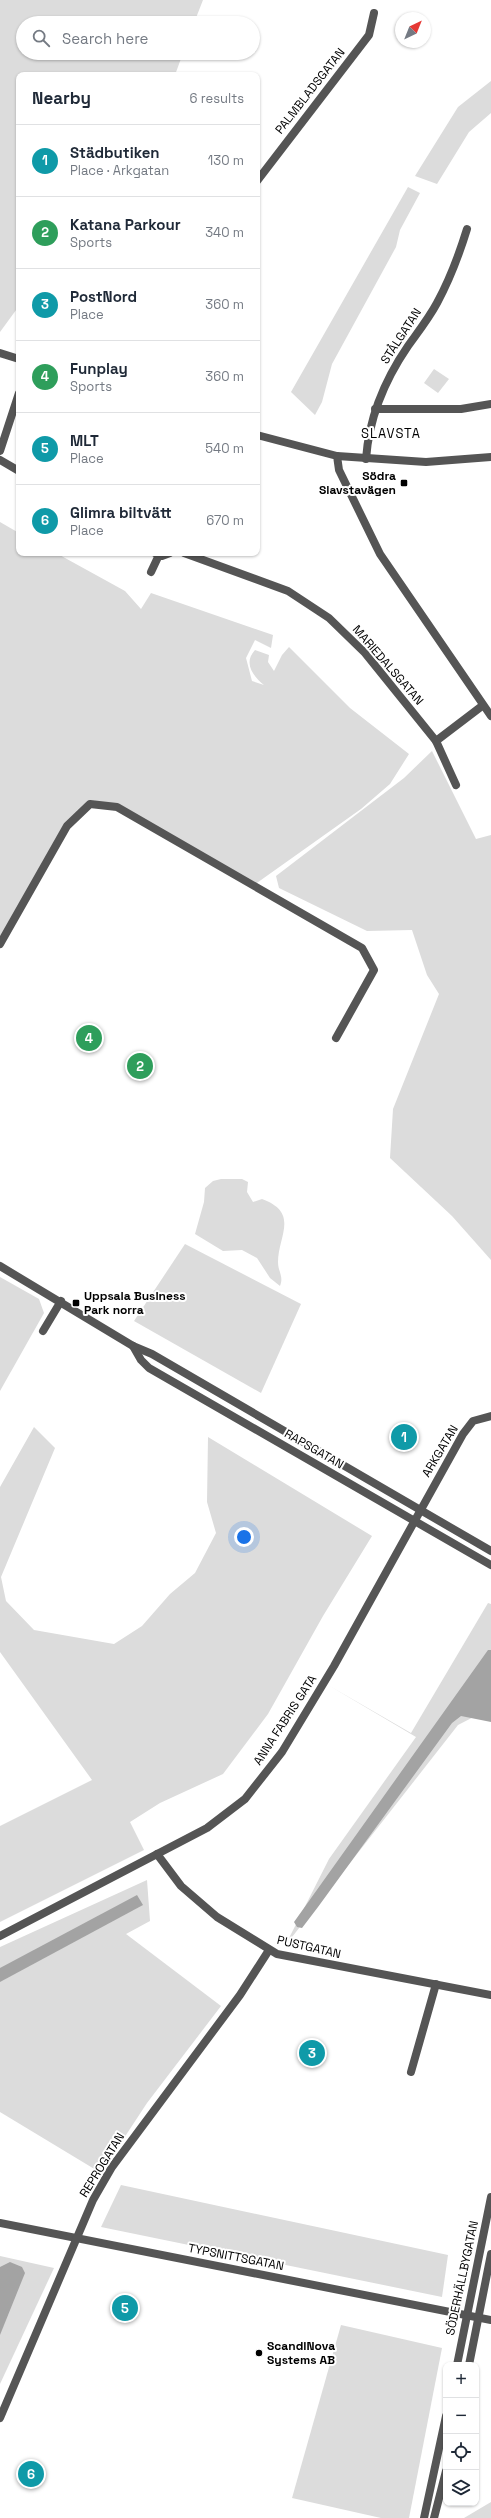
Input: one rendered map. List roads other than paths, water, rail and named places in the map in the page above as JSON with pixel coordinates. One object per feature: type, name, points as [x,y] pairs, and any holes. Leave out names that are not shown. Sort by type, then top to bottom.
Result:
[{"type":"street","name":"PALMBLADSGATAN","points":[[260,177],[369,35],[374,13]]},
{"type":"street","name":"STÅLGATAN","points":[[366,459],[368,434],[375,409],[395,366],[437,304],[449,281],[467,229]]},
{"type":"street","points":[[0,353],[16,358]]},
{"type":"street","points":[[0,451],[16,402]]},
{"type":"street","points":[[375,409],[460,409],[491,404]]},
{"type":"street","points":[[260,436],[337,456],[366,459],[426,462],[491,457]]},
{"type":"street","points":[[337,456],[339,470],[380,554],[482,706],[491,716]]},
{"type":"street","points":[[0,460],[16,469]]},
{"type":"street","points":[[151,572],[156,556]]},
{"type":"street","name":"MARIEDALSGATAN","points":[[192,556],[283,589],[313,606],[365,653],[436,741],[456,785]]},
{"type":"street","points":[[436,741],[482,706]]},
{"type":"street","points":[[0,944],[67,826],[90,804],[117,807],[362,948],[374,970],[336,1038]]},
{"type":"street","name":"RAPSGATAN","points":[[0,1266],[61,1301],[133,1346],[152,1354],[491,1551]]},
{"type":"street","points":[[43,1331],[61,1301]]},
{"type":"street","name":"RAPSGATAN","points":[[133,1346],[141,1360],[150,1368],[491,1565]]},
{"type":"street","name":"ARKGATAN","points":[[419,1510],[449,1460],[462,1434],[473,1421],[491,1416]]},
{"type":"street","name":"ANNA FABRIS GATA","points":[[0,1936],[207,1828],[245,1799],[282,1752],[334,1666],[419,1510]]},
{"type":"street","name":"PUSTGATAN","points":[[158,1854],[180,1886],[217,1917],[277,1954],[491,1995]]},
{"type":"street","name":"REPROGATAN","points":[[0,2418],[75,2238],[93,2200],[112,2168],[240,1995],[269,1950]]},
{"type":"street","points":[[410,2072],[436,1984]]},
{"type":"street","name":"SÖDERHÄLLBYGATAN","points":[[458,2362],[491,2197]]},
{"type":"street","name":"TYPSNITTSGATAN","points":[[0,2223],[491,2320]]},
{"type":"street","name":"SÖDERHÄLLBYGATAN","points":[[470,2362],[491,2254]]},
{"type":"street","points":[[424,2518],[443,2430]]},
{"type":"street","points":[[434,2518],[443,2483]]},
{"type":"place","name":"Södra Slavstavägen","points":[[404,483]]},
{"type":"place","name":"Funplay","points":[[89,1038]]},
{"type":"place","name":"Katana Parkour","points":[[140,1066]]},
{"type":"place","name":"Uppsala Business Park norra","points":[[76,1303]]},
{"type":"place","name":"Städbutiken","points":[[404,1437]]},
{"type":"place","name":"PostNord","points":[[312,2053]]},
{"type":"place","name":"MLT","points":[[125,2308]]},
{"type":"place","name":"ScandiNova Systems AB","points":[[259,2353]]},
{"type":"place","name":"Glimra biltvätt","points":[[31,2474]]},
{"type":"district","name":"SLAVSTA","points":[[391,433]]}]
